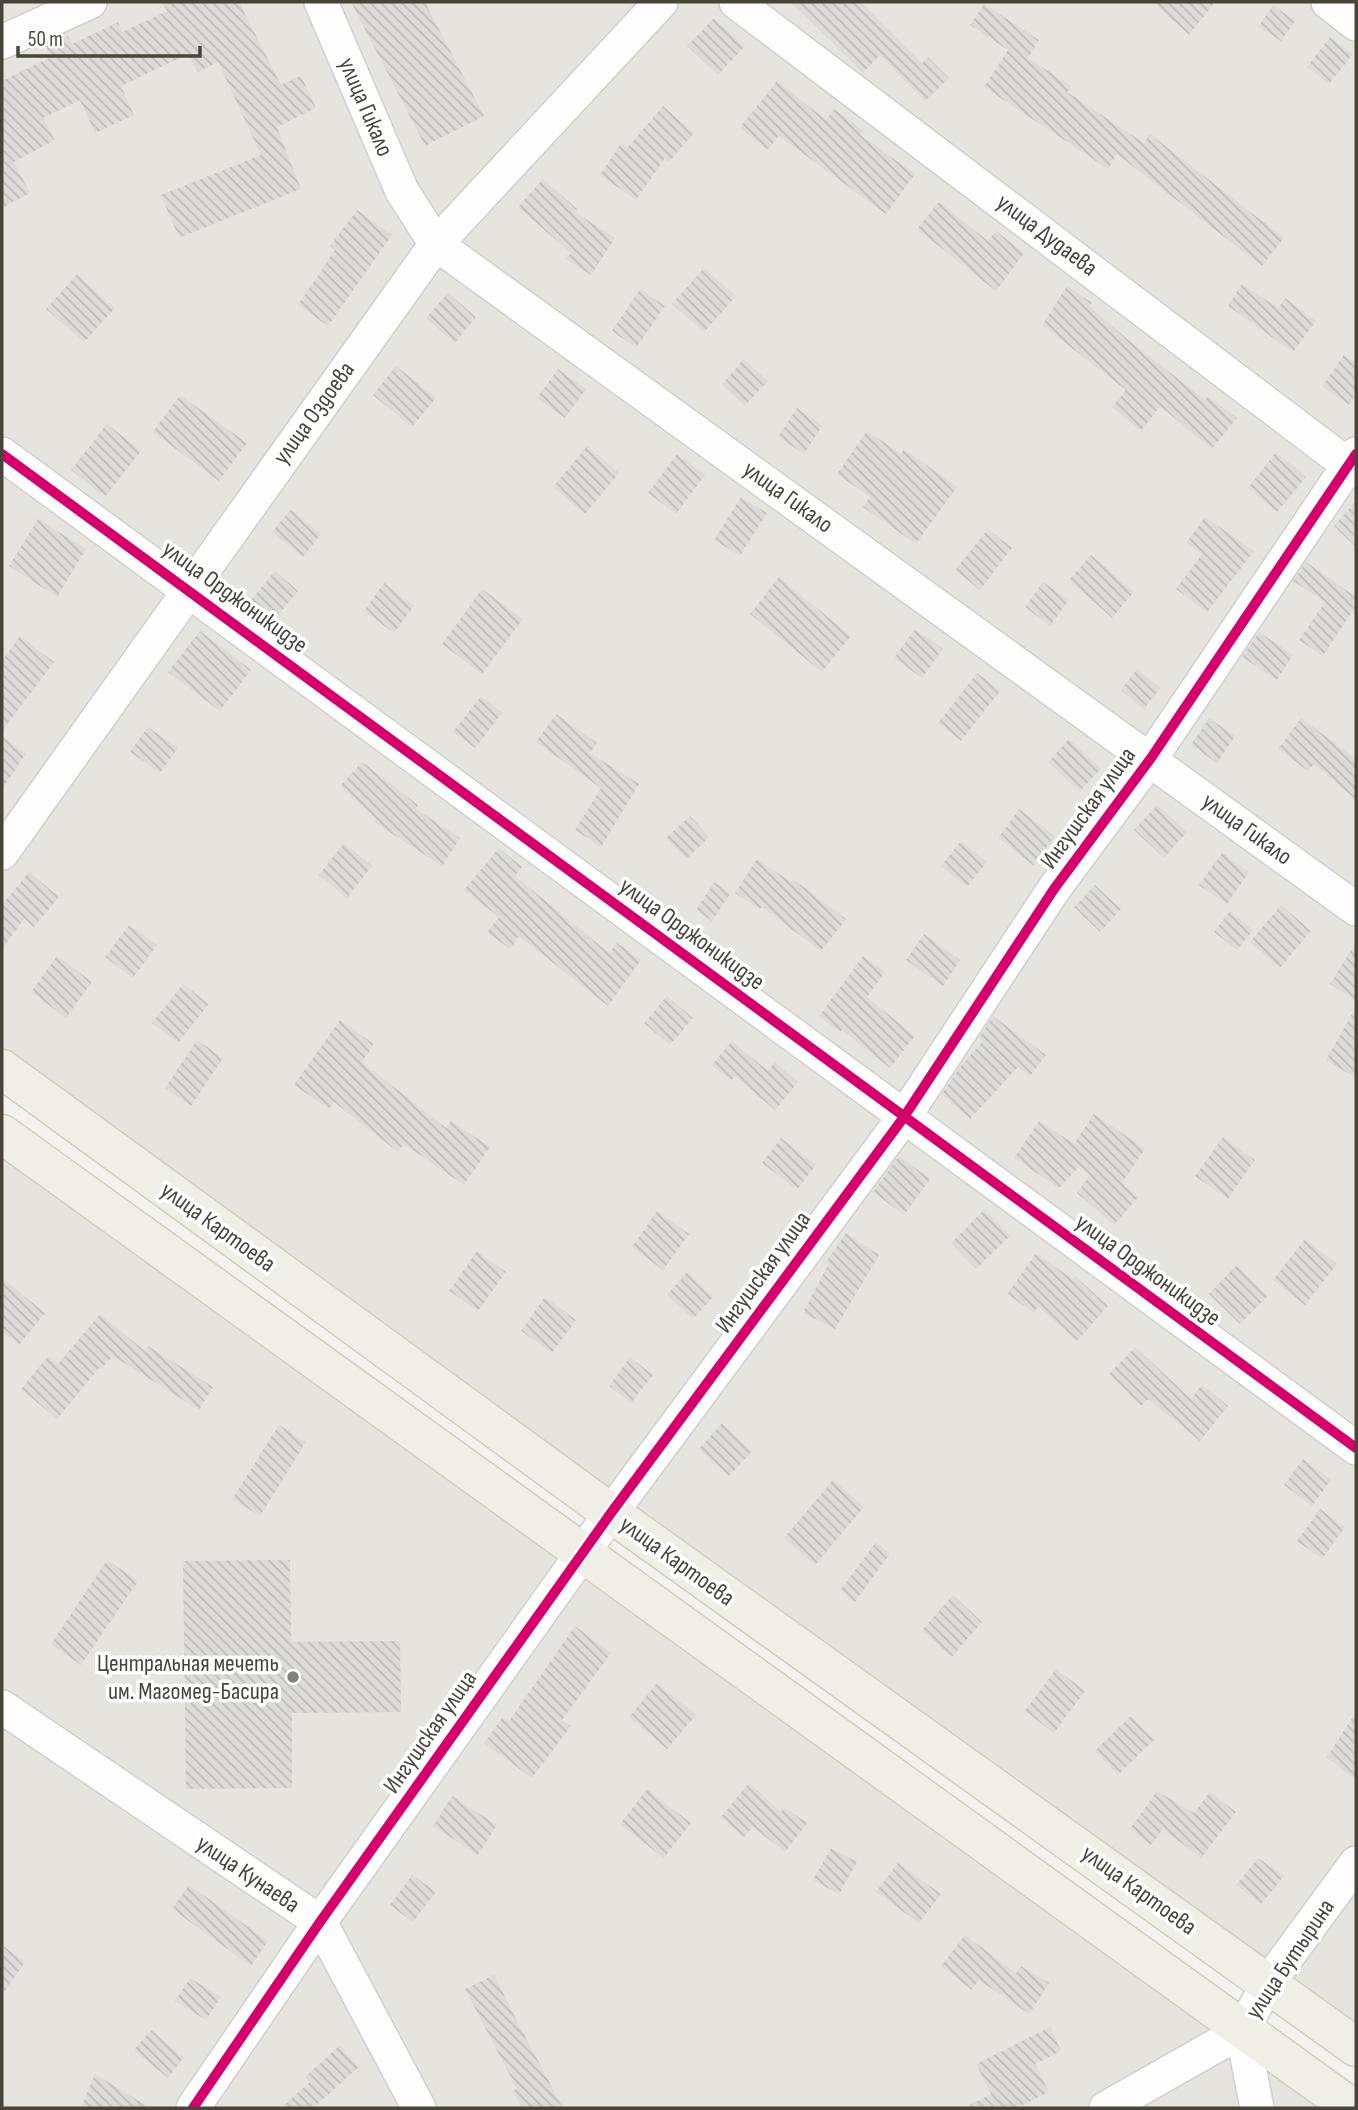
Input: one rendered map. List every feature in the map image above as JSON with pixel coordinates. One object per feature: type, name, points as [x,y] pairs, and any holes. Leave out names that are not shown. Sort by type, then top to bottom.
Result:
[{"type":"main road","name":"улица Картоева","points":[[2,1069],[611,1513],[1356,2047]]},
{"type":"main road","name":"улица Картоева","points":[[2,1134],[1352,2108]]},
{"type":"street","points":[[2,42],[90,2]]},
{"type":"street","name":"улица Гикало","points":[[321,2],[402,191],[436,244],[1151,758],[1356,909]]},
{"type":"street","name":"улица Оздоева","points":[[2,853],[436,244],[661,2]]},
{"type":"street","name":"улица Дудаева","points":[[736,2],[1354,463]]},
{"type":"street","points":[[1328,2],[1356,24]]},
{"type":"street","name":"улица Орджоникидзе","points":[[2,454],[189,588],[1356,1448]]},
{"type":"street","name":"Ингушская улица","points":[[193,2108],[320,1922],[611,1513],[904,1117],[1054,889],[1151,758],[1354,463]]},
{"type":"street","name":"улица Кунаева","points":[[2,1707],[320,1922],[419,2108]]},
{"type":"street","name":"улица Бутырина","points":[[1106,2108],[1242,2031],[1268,1983],[1356,1863]]},
{"type":"street","points":[[1242,2031],[1257,2108]]},
{"type":"shaded area","points":[[2,2],[1356,2],[1356,2047],[2,1069]]},
{"type":"shaded area","points":[[2,1134],[1352,2108],[2,2108]]},
{"type":"building","points":[[162,2],[239,2],[281,85],[301,76],[316,108],[277,127],[301,189],[179,238],[161,195],[261,155],[218,62],[198,72],[188,54],[121,86],[134,115],[95,133],[80,100],[43,118],[55,140],[14,162],[30,193],[2,208],[2,81],[51,57],[46,46],[68,36],[72,44],[118,22],[122,32],[167,11]]},
{"type":"building","points":[[351,2],[425,2],[484,116],[425,146]]},
{"type":"building","points":[[791,2],[861,2],[922,63],[928,57],[949,78],[925,101],[880,55],[863,73]]},
{"type":"building","points":[[1153,2],[1215,2],[1189,35]]},
{"type":"building","points":[[984,4],[1039,40],[1028,58],[1071,86],[1067,92],[1144,143],[1150,134],[1284,238],[1262,266],[1117,154],[1108,169],[984,87],[1008,50],[970,25]]},
{"type":"building","points":[[1273,5],[1295,21],[1281,41],[1259,26]]},
{"type":"building","points":[[714,18],[744,47],[718,75],[687,46]]},
{"type":"building","points":[[1330,37],[1353,54],[1329,84],[1307,67]]},
{"type":"building","points":[[777,81],[826,120],[834,109],[863,131],[860,135],[915,174],[886,214],[779,136],[767,150],[740,127]]},
{"type":"building","points":[[663,106],[694,133],[669,162],[665,158],[636,200],[600,175],[621,143],[628,147]]},
{"type":"building","points":[[543,179],[577,209],[575,212],[615,238],[591,275],[566,259],[571,253],[518,207]]},
{"type":"building","points":[[939,202],[988,241],[996,231],[1024,253],[996,291],[917,229]]},
{"type":"building","points":[[357,210],[392,235],[328,326],[298,305],[335,250],[330,246]]},
{"type":"building","points":[[704,268],[736,296],[704,332],[672,304]]},
{"type":"building","points":[[77,274],[115,308],[84,342],[46,309]]},
{"type":"building","points":[[1242,284],[1278,308],[1285,298],[1316,321],[1293,352],[1228,306]]},
{"type":"building","points":[[1067,286],[1092,303],[1089,306],[1126,338],[1205,400],[1208,396],[1237,418],[1212,449],[1160,406],[1141,431],[1112,407],[1126,390],[1042,325]]},
{"type":"building","points":[[640,289],[665,306],[636,348],[612,331]]},
{"type":"building","points":[[448,293],[476,317],[455,343],[426,318]]},
{"type":"building","points":[[1344,355],[1356,364],[1356,395],[1349,405],[1322,386]]},
{"type":"building","points":[[744,359],[768,381],[745,406],[722,384]]},
{"type":"building","points":[[396,366],[436,398],[412,427],[373,395]]},
{"type":"building","points":[[558,369],[586,389],[565,418],[537,398]]},
{"type":"building","points":[[180,395],[247,443],[219,481],[153,432]]},
{"type":"building","points":[[797,408],[822,426],[804,454],[778,437]]},
{"type":"building","points":[[107,424],[141,451],[105,497],[71,470]]},
{"type":"building","points":[[867,431],[901,454],[904,449],[957,487],[916,544],[863,507],[870,497],[837,474]]},
{"type":"building","points":[[587,446],[619,473],[585,514],[553,487]]},
{"type":"building","points":[[1276,452],[1306,477],[1277,512],[1248,488]]},
{"type":"building","points":[[677,454],[705,475],[676,514],[648,493]]},
{"type":"building","points":[[741,497],[767,513],[740,556],[714,540]]},
{"type":"building","points":[[1356,501],[1356,547],[1334,526]]},
{"type":"building","points":[[291,509],[321,534],[303,557],[272,532]]},
{"type":"building","points":[[1205,517],[1254,551],[1207,612],[1176,589],[1202,554],[1186,543]]},
{"type":"building","points":[[38,519],[86,549],[57,597],[9,566]]},
{"type":"building","points":[[988,529],[1012,548],[980,590],[955,570]]},
{"type":"building","points":[[1091,555],[1134,592],[1112,618],[1069,580]]},
{"type":"building","points":[[1306,562],[1356,597],[1356,606],[1323,656],[1299,640],[1325,602],[1293,581]]},
{"type":"building","points":[[275,571],[298,591],[269,626],[244,608]]},
{"type":"building","points":[[779,577],[851,636],[822,672],[750,614]]},
{"type":"building","points":[[1043,582],[1069,600],[1050,626],[1025,607]]},
{"type":"building","points":[[384,583],[414,606],[394,633],[364,611]]},
{"type":"building","points":[[482,589],[523,619],[482,674],[442,644]]},
{"type":"building","points":[[915,629],[943,649],[922,678],[894,658]]},
{"type":"building","points":[[200,631],[251,670],[220,711],[168,672]]},
{"type":"building","points":[[1259,632],[1293,655],[1277,680],[1242,657]]},
{"type":"building","points":[[20,636],[54,662],[2,731],[2,661]]},
{"type":"building","points":[[1137,669],[1160,688],[1144,709],[1121,690]]},
{"type":"building","points":[[977,673],[1000,691],[961,741],[938,723]]},
{"type":"building","points":[[481,696],[502,713],[475,748],[453,732]]},
{"type":"building","points":[[556,714],[597,743],[590,753],[639,784],[601,847],[575,830],[601,788],[536,742]]},
{"type":"building","points":[[1209,718],[1235,736],[1217,763],[1191,745]]},
{"type":"building","points":[[1301,718],[1356,759],[1356,800],[1314,764],[1308,771],[1278,749]]},
{"type":"building","points":[[148,727],[178,748],[160,773],[130,752]]},
{"type":"building","points":[[2,736],[26,754],[2,789]]},
{"type":"building","points":[[1069,739],[1101,769],[1080,791],[1048,762]]},
{"type":"building","points":[[362,762],[418,805],[416,809],[460,838],[442,866],[374,822],[376,819],[340,786]]},
{"type":"building","points":[[1157,805],[1187,832],[1164,858],[1134,830]]},
{"type":"building","points":[[1019,809],[1055,836],[1033,865],[998,838]]},
{"type":"building","points":[[690,816],[709,837],[686,859],[666,838]]},
{"type":"building","points":[[961,841],[987,862],[967,887],[941,866]]},
{"type":"building","points":[[344,843],[372,866],[347,898],[319,875]]},
{"type":"building","points":[[499,848],[522,867],[515,876],[609,953],[617,943],[641,960],[608,1006],[519,936],[510,949],[487,932],[499,917],[464,890]]},
{"type":"building","points":[[1222,853],[1249,872],[1227,904],[1199,885]]},
{"type":"building","points":[[757,859],[791,882],[793,879],[846,919],[821,951],[762,907],[760,909],[735,893]]},
{"type":"building","points":[[29,872],[59,897],[34,927],[24,919],[2,949],[2,905]]},
{"type":"building","points":[[714,882],[730,894],[712,921],[696,910]]},
{"type":"building","points":[[1095,885],[1121,909],[1100,932],[1074,907]]},
{"type":"building","points":[[1281,905],[1311,931],[1280,968],[1250,942]]},
{"type":"building","points":[[1230,911],[1253,930],[1237,950],[1214,932]]},
{"type":"building","points":[[129,925],[157,945],[133,978],[105,957]]},
{"type":"building","points":[[924,934],[960,960],[943,986],[906,960]]},
{"type":"building","points":[[1356,942],[1356,1001],[1330,984]]},
{"type":"building","points":[[57,956],[92,982],[66,1018],[31,992]]},
{"type":"building","points":[[863,956],[885,972],[867,997],[915,1036],[890,1068],[842,1030],[840,1032],[819,1016]]},
{"type":"building","points":[[183,984],[209,1004],[178,1043],[152,1023]]},
{"type":"building","points":[[667,996],[693,1018],[670,1045],[644,1023]]},
{"type":"building","points":[[1356,1007],[1356,1078],[1326,1060]]},
{"type":"building","points":[[993,1016],[1046,1055],[1030,1076],[1018,1067],[970,1119],[942,1094],[960,1067],[983,1041],[979,1038]]},
{"type":"building","points":[[340,1020],[374,1044],[362,1062],[446,1128],[451,1121],[490,1147],[464,1185],[404,1144],[398,1152],[334,1102],[329,1109],[294,1085]]},
{"type":"building","points":[[197,1040],[223,1058],[191,1106],[165,1088]]},
{"type":"building","points":[[732,1041],[768,1071],[775,1062],[798,1082],[775,1110],[735,1076],[731,1081],[712,1065]]},
{"type":"building","points":[[1094,1114],[1145,1149],[1122,1183],[1138,1197],[1114,1225],[1077,1193],[1090,1175],[1080,1166],[1059,1188],[1014,1158],[1039,1121],[1074,1144]]},
{"type":"building","points":[[1223,1137],[1255,1160],[1228,1199],[1195,1176]]},
{"type":"building","points":[[781,1138],[816,1165],[797,1190],[762,1163]]},
{"type":"building","points":[[899,1156],[930,1179],[904,1215],[873,1192]]},
{"type":"building","points":[[984,1210],[1010,1236],[976,1269],[951,1243]]},
{"type":"building","points":[[657,1211],[689,1234],[663,1270],[632,1247]]},
{"type":"building","points":[[846,1233],[879,1255],[835,1329],[803,1313],[829,1263],[826,1262]]},
{"type":"building","points":[[1305,1239],[1337,1264],[1305,1305],[1273,1280]]},
{"type":"building","points":[[477,1251],[506,1272],[478,1311],[449,1291]]},
{"type":"building","points":[[1036,1253],[1072,1279],[1075,1276],[1108,1306],[1077,1341],[1038,1306],[1034,1313],[1007,1294]]},
{"type":"building","points":[[1237,1265],[1268,1296],[1240,1324],[1209,1294]]},
{"type":"building","points":[[687,1272],[713,1297],[693,1319],[667,1295]]},
{"type":"building","points":[[2,1278],[45,1313],[19,1345],[2,1331]]},
{"type":"building","points":[[545,1297],[576,1320],[552,1353],[521,1331]]},
{"type":"building","points":[[100,1314],[145,1351],[148,1346],[213,1387],[199,1410],[113,1356],[99,1368],[57,1419],[21,1389],[48,1356],[58,1364]]},
{"type":"building","points":[[1135,1347],[1191,1399],[1202,1385],[1228,1406],[1200,1441],[1148,1399],[1141,1406],[1109,1374]]},
{"type":"building","points":[[630,1357],[653,1375],[631,1403],[609,1386]]},
{"type":"building","points":[[722,1423],[752,1451],[729,1476],[699,1449]]},
{"type":"building","points":[[279,1425],[306,1442],[260,1516],[232,1499]]},
{"type":"building","points":[[1303,1459],[1331,1480],[1312,1506],[1284,1485]]},
{"type":"building","points":[[833,1480],[864,1507],[815,1565],[784,1538]]},
{"type":"building","points":[[1320,1509],[1345,1527],[1322,1559],[1297,1541]]},
{"type":"building","points":[[876,1542],[890,1554],[854,1603],[841,1589]]},
{"type":"building","points":[[107,1560],[138,1581],[81,1665],[51,1644]]},
{"type":"building","name":"Центральная мечеть им. Магомед-Басира","points":[[290,1560],[291,1642],[400,1641],[401,1712],[292,1713],[292,1788],[186,1789],[183,1561]]},
{"type":"building","points":[[953,1595],[982,1622],[952,1657],[922,1630]]},
{"type":"building","points":[[575,1626],[611,1653],[562,1720],[571,1726],[532,1778],[484,1743],[503,1717],[509,1721]]},
{"type":"building","points":[[1056,1669],[1085,1691],[1054,1733],[1025,1711]]},
{"type":"building","points":[[657,1683],[696,1715],[667,1749],[629,1717]]},
{"type":"building","points":[[1356,1712],[1356,1780],[1327,1757]]},
{"type":"building","points":[[1131,1716],[1154,1740],[1118,1775],[1095,1751]]},
{"type":"building","points":[[749,1783],[781,1812],[784,1807],[807,1823],[785,1852],[753,1827],[744,1837],[721,1817]]},
{"type":"building","points":[[647,1789],[691,1823],[664,1858],[620,1824]]},
{"type":"building","points":[[1157,1791],[1194,1813],[1210,1792],[1236,1812],[1201,1858],[1163,1829],[1151,1845],[1130,1829]]},
{"type":"building","points":[[452,1796],[497,1825],[478,1855],[433,1826]]},
{"type":"building","points":[[831,1848],[857,1862],[839,1894],[813,1880]]},
{"type":"building","points":[[1258,1858],[1284,1876],[1261,1904],[1236,1885]]},
{"type":"building","points":[[898,1863],[941,1894],[919,1923],[876,1892]]},
{"type":"building","points":[[412,1875],[436,1892],[413,1922],[390,1905]]},
{"type":"building","points":[[189,1885],[268,1941],[251,1966],[172,1909]]},
{"type":"building","points":[[965,1935],[1016,1973],[1021,1966],[1049,1983],[1029,2014],[979,1980],[972,1990],[941,1966]]},
{"type":"building","points":[[2,1945],[25,1962],[2,1995]]},
{"type":"building","points":[[494,1975],[563,2108],[522,2108],[513,2091],[517,2089],[465,1989]]},
{"type":"building","points":[[190,1978],[221,1997],[206,2020],[175,2001]]},
{"type":"building","points":[[1050,2027],[1061,2051],[1035,2064],[1049,2092],[1017,2108],[963,2108],[991,2094],[976,2064]]},
{"type":"building","points":[[151,2030],[184,2057],[168,2078],[134,2050]]},
{"type":"building","points":[[340,2045],[359,2067],[313,2108],[281,2108],[310,2082],[305,2077]]},
{"type":"building","points":[[95,2074],[150,2108],[81,2108]]},
{"type":"cycle path","points":[[2,454],[1356,1448]]},
{"type":"cycle path","points":[[193,2108],[320,1922],[611,1513],[904,1117],[1054,889],[1151,758],[1356,454]]},
{"type":"place","name":"Центральная мечеть им. Магомед-Басира","points":[[293,1677]]}]
